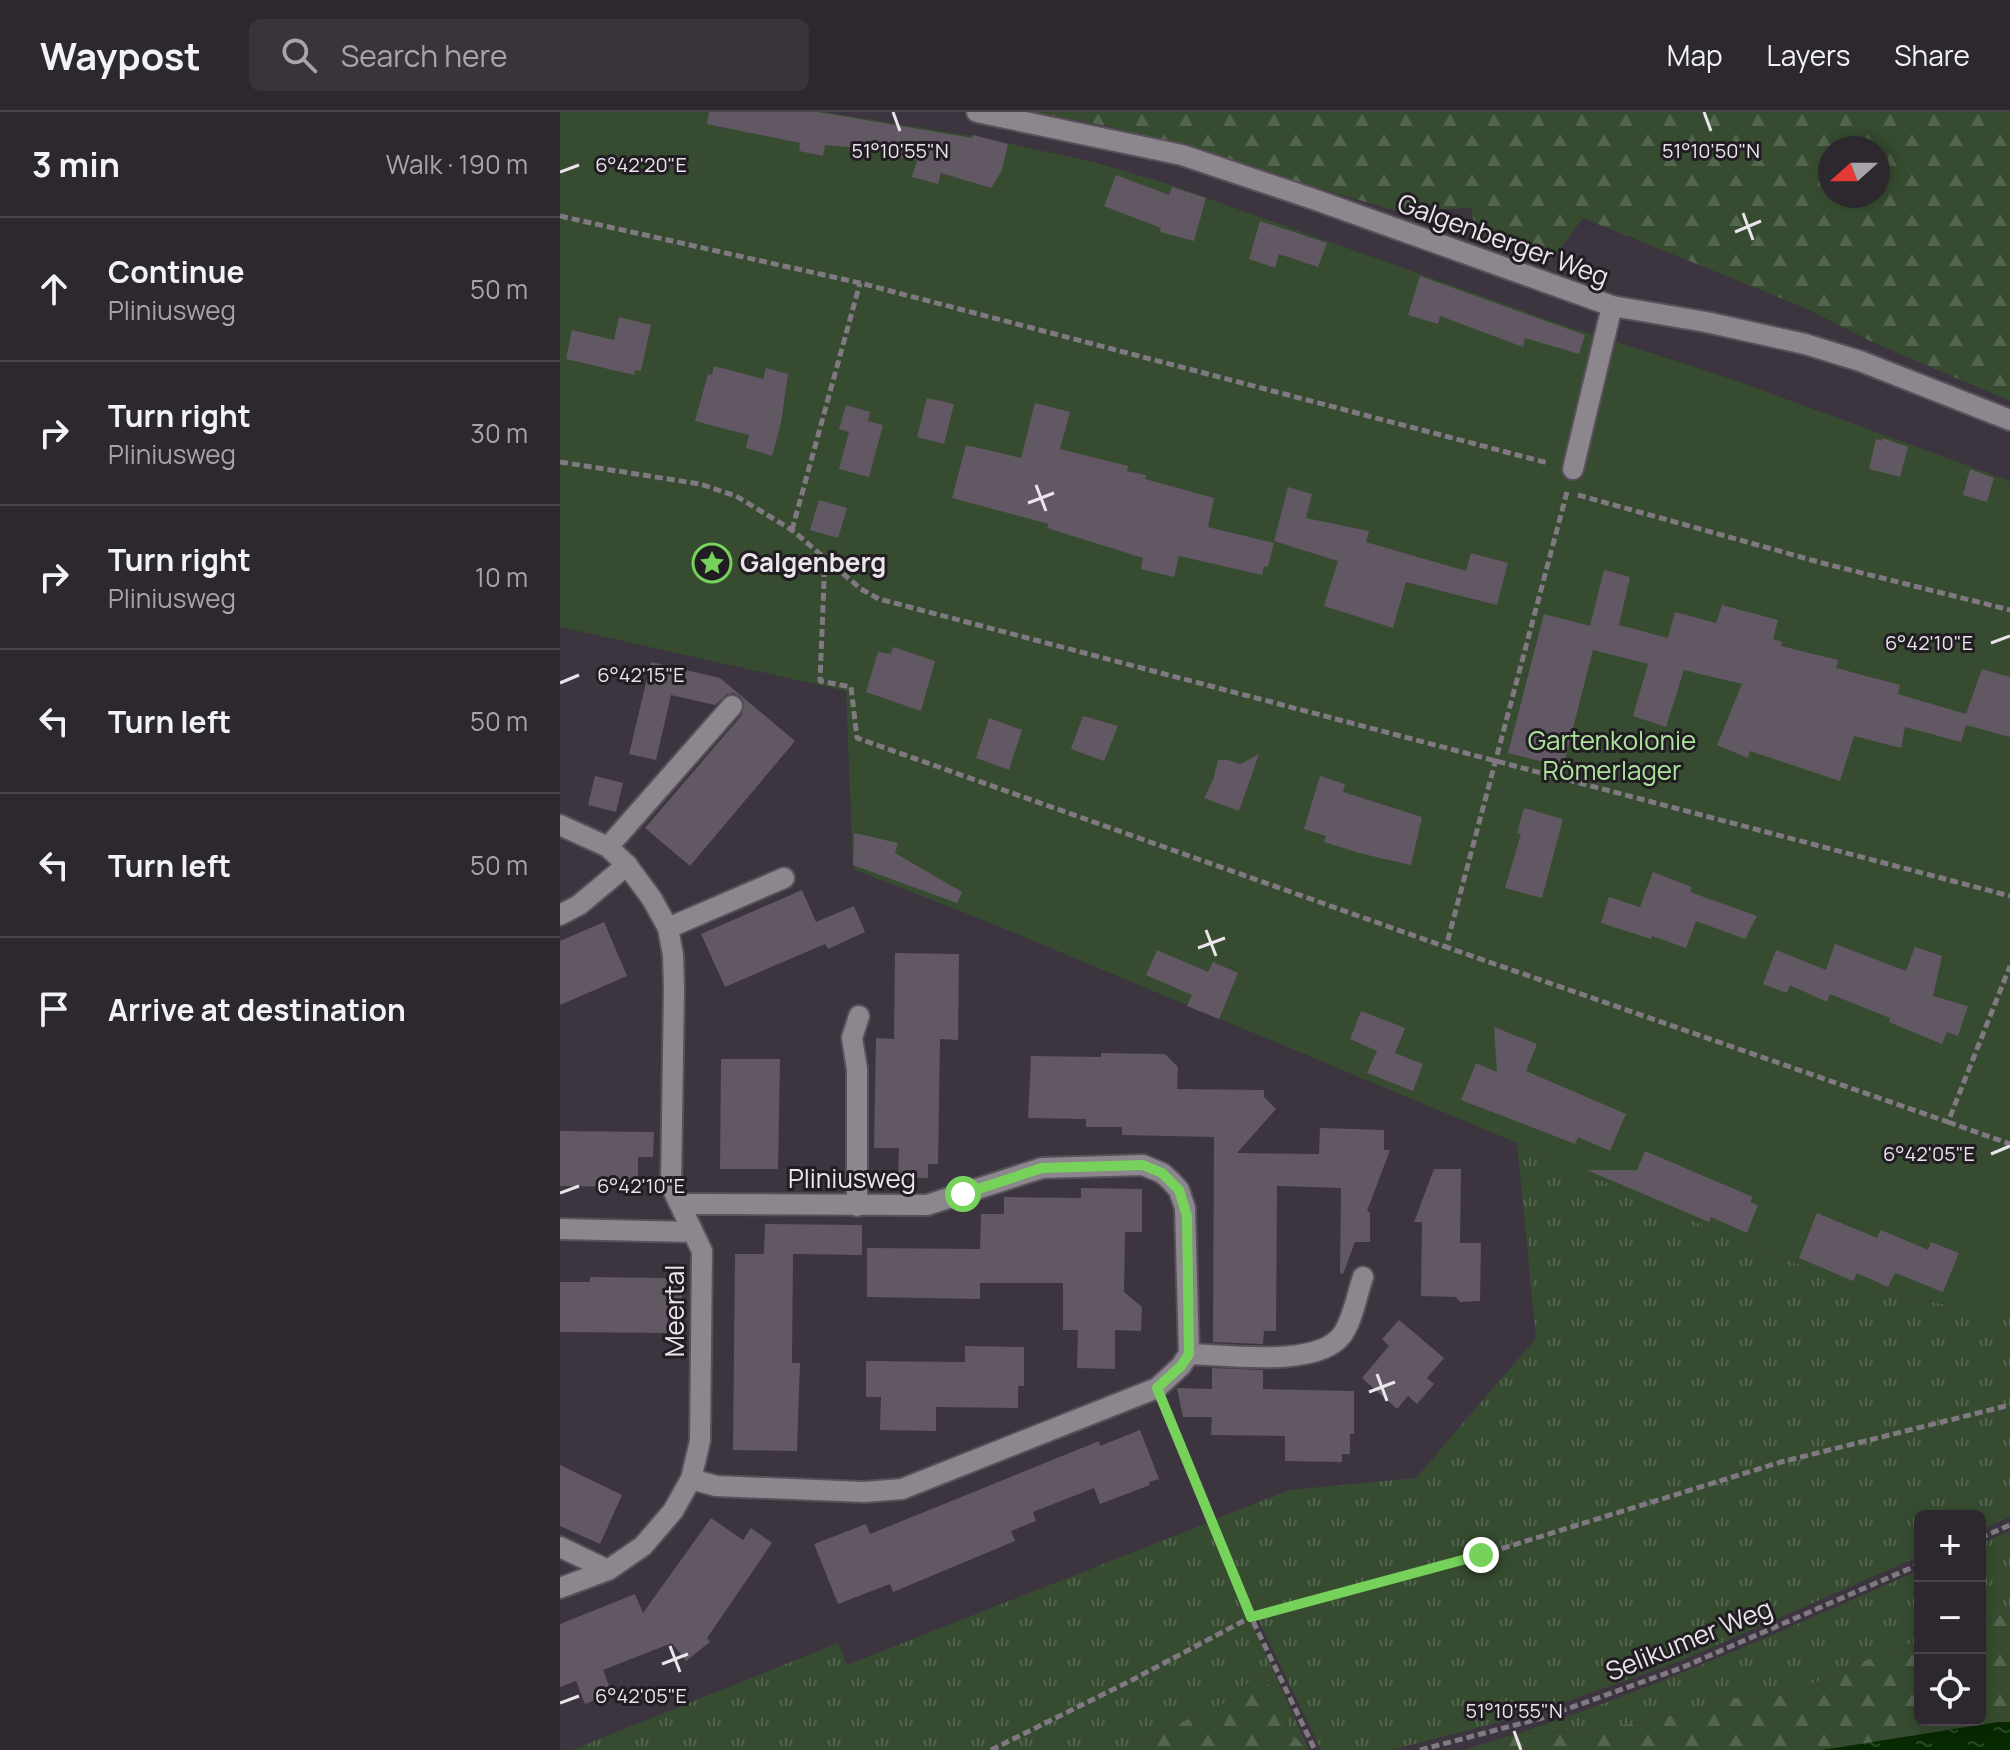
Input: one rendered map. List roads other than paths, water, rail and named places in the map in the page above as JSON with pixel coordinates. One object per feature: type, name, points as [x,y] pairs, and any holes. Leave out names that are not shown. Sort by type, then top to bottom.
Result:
[{"type":"street","name":"Galgenberger Weg","points":[[977,112],[1182,155],[1612,306],[1706,322],[1805,344],[1860,361],[2010,420]]},
{"type":"street","points":[[1573,469],[1612,306]]},
{"type":"street","points":[[608,847],[732,706]]},
{"type":"street","name":"Meertal","points":[[560,825],[608,847],[627,865],[652,899],[668,928],[674,988],[671,1186],[702,1251],[700,1441],[691,1479],[659,1529],[634,1552],[608,1570],[560,1588]]},
{"type":"street","points":[[560,915],[579,905],[627,865]]},
{"type":"street","points":[[668,928],[784,878]]},
{"type":"street","points":[[857,1206],[857,1069],[852,1038],[859,1016]]},
{"type":"street","name":"Pliniusweg","points":[[680,1204],[927,1205],[1042,1168],[1151,1167],[1179,1190],[1185,1208],[1189,1354]]},
{"type":"street","points":[[560,1229],[692,1232]]},
{"type":"street","points":[[691,1479],[716,1486],[864,1492],[902,1489],[1157,1388],[1189,1354],[1293,1357],[1320,1352],[1344,1333],[1363,1277]]},
{"type":"street","points":[[560,1547],[608,1570]]},
{"type":"water","points":[[2010,1722],[2010,1750],[1822,1750],[1986,1726]]},
{"type":"place","name":"Galgenberg","points":[[712,563]]},
{"type":"park label","name":"Gartenkolonie Römerlager","points":[[1612,756]]}]
